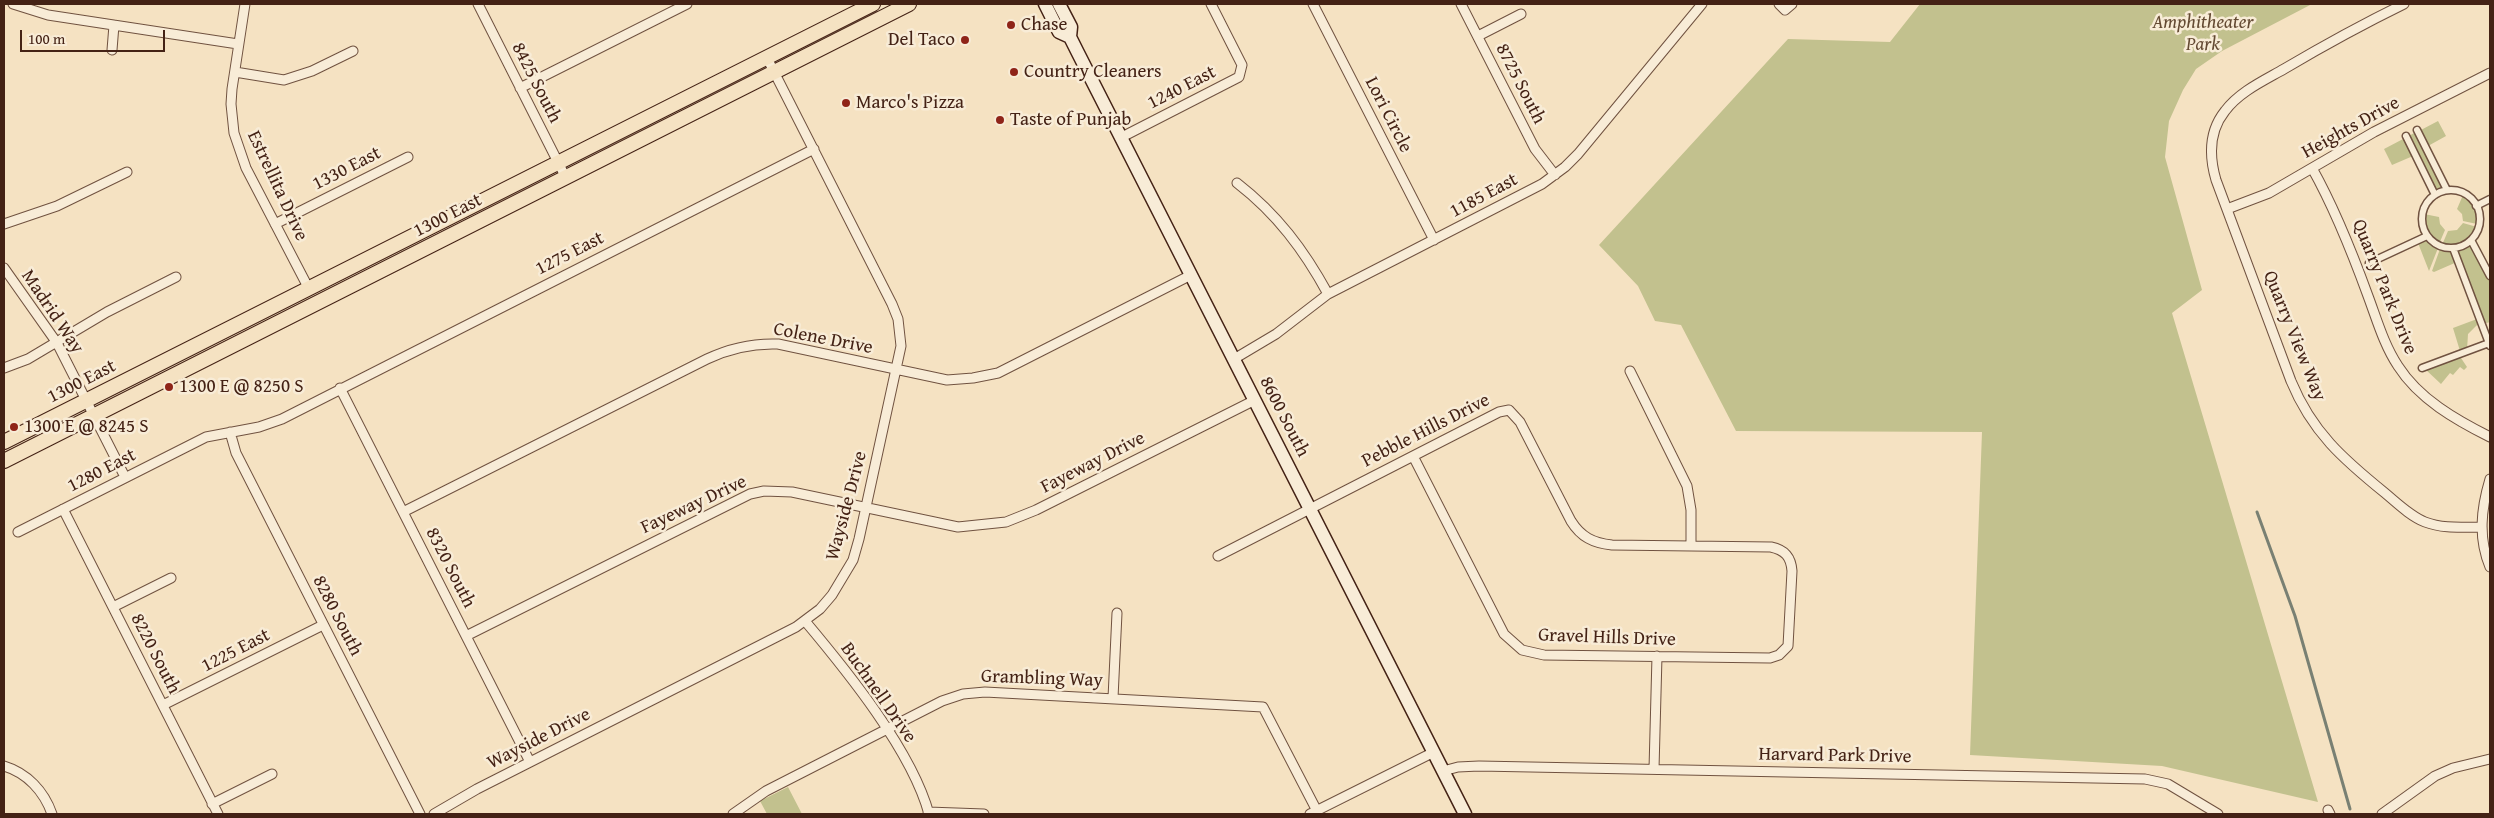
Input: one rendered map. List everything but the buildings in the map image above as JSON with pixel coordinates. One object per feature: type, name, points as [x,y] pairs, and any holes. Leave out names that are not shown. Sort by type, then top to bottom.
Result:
[{"type":"main road","name":"1300 East","points":[[4,442],[873,4]]},
{"type":"main road","name":"1300 East","points":[[4,461],[909,4]]},
{"type":"main road","name":"8600 South","points":[[1044,4],[1059,32],[1070,37]]},
{"type":"main road","name":"8600 South","points":[[1059,4],[1070,27],[1070,37],[1465,814]]},
{"type":"main road","points":[[840,21],[845,36]]},
{"type":"street","points":[[13,4],[48,15],[238,44]]},
{"type":"street","name":"Estrellita Drive","points":[[245,4],[231,104],[237,145],[308,289]]},
{"type":"street","name":"8425 South","points":[[478,4],[566,178]]},
{"type":"street","points":[[520,88],[687,4]]},
{"type":"street","name":"1240 East","points":[[1122,137],[1239,77],[1242,65],[1211,4]]},
{"type":"street","name":"Lori Circle","points":[[1313,4],[1434,240]]},
{"type":"street","name":"8725 South","points":[[1461,4],[1534,149],[1555,175]]},
{"type":"street","name":"1185 East","points":[[1234,359],[1276,334],[1328,294],[1555,175],[1578,154],[1702,4]]},
{"type":"street","name":"Quarry View Way","points":[[2404,4],[2353,29],[2234,100],[2217,123],[2211,149],[2213,170],[2297,394],[2310,418],[2326,441],[2346,461],[2413,516],[2424,522],[2443,527],[2481,527]]},
{"type":"street","points":[[1478,36],[1521,14]]},
{"type":"street","points":[[112,50],[114,26]]},
{"type":"street","points":[[235,72],[284,80],[312,71],[353,51]]},
{"type":"street","name":"Wayside Drive","points":[[434,814],[477,789],[805,621],[820,609],[843,579],[853,560],[897,369],[901,346],[898,319],[767,58]]},
{"type":"street","name":"Heights Drive","points":[[2227,209],[2269,193],[2374,132],[2490,73]]},
{"type":"street","points":[[2417,130],[2447,190]]},
{"type":"street","points":[[2406,136],[2435,195]]},
{"type":"street","name":"1275 East","points":[[340,388],[814,149]]},
{"type":"street","name":"1330 East","points":[[275,224],[408,157]]},
{"type":"street","name":"Quarry Park Drive","points":[[2312,168],[2338,215],[2387,346],[2398,368],[2419,391],[2455,419],[2490,437]]},
{"type":"street","points":[[4,224],[57,206],[127,172]]},
{"type":"street","points":[[1237,183],[1273,213],[1289,232],[1328,294]]},
{"type":"street","points":[[2447,190],[2466,195],[2476,206],[2480,216],[2479,226],[2471,240],[2463,246],[2453,248],[2440,246],[2427,236],[2422,224],[2423,212],[2427,202],[2435,195],[2447,190]]},
{"type":"street","points":[[2476,206],[2490,199]]},
{"type":"street","points":[[2369,263],[2427,236]]},
{"type":"street","points":[[2471,240],[2490,276]]},
{"type":"street","points":[[2422,368],[2490,345],[2453,248]]},
{"type":"street","name":"Madrid Way","points":[[4,268],[57,343],[126,477]]},
{"type":"street","name":"Colene Drive","points":[[403,512],[707,359],[733,348],[778,344],[947,380],[973,378],[998,373],[1191,275]]},
{"type":"street","points":[[4,368],[28,359],[107,312],[176,277]]},
{"type":"street","points":[[2483,326],[2490,323]]},
{"type":"street","points":[[1630,371],[1687,486],[1691,510],[1691,546]]},
{"type":"street","name":"1280 East","points":[[18,532],[206,437],[271,424],[340,388]]},
{"type":"street","name":"8320 South","points":[[340,388],[530,762]]},
{"type":"street","name":"Fayeway Drive","points":[[466,636],[750,494],[771,491],[792,492],[958,527],[1006,522],[1036,510],[1255,400]]},
{"type":"street","name":"Pebble Hills Drive","points":[[1218,556],[1499,412],[1509,410],[1520,422],[1571,521],[1585,538],[1594,542],[1612,545],[1771,547],[1787,554]]},
{"type":"street","name":"8280 South","points":[[230,432],[236,453],[420,814]]},
{"type":"street","name":"Gravel Hills Drive","points":[[1413,456],[1499,623],[1512,643],[1533,654],[1770,658],[1780,656],[1788,646],[1790,638],[1792,571],[1787,554]]},
{"type":"street","points":[[2490,479],[2484,499],[2481,527],[2490,567]]},
{"type":"street","name":"8220 South","points":[[63,509],[218,814]]},
{"type":"street","points":[[112,607],[171,578]]},
{"type":"street","points":[[1113,698],[1117,613]]},
{"type":"street","name":"Buchnell Drive","points":[[805,621],[887,729],[920,790],[929,813]]},
{"type":"street","name":"1225 East","points":[[162,705],[323,625]]},
{"type":"street","points":[[1654,769],[1657,656]]},
{"type":"street","name":"Grambling Way","points":[[733,814],[766,791],[887,729],[952,697],[974,693],[1113,698],[1263,707],[1313,813]]},
{"type":"street","points":[[1313,813],[1434,752]]},
{"type":"street","points":[[2382,814],[2434,776],[2453,768],[2490,759]]},
{"type":"street","points":[[4,766],[23,775],[37,788],[52,814]]},
{"type":"street","name":"Harvard Park Drive","points":[[1443,771],[1466,766],[2145,779],[2168,784],[2218,814]]},
{"type":"street","points":[[212,804],[272,774]]},
{"type":"street","points":[[929,813],[984,814]]},
{"type":"green space","name":"Amphitheater Park","points":[[1920,4],[2312,4],[2222,51],[2196,69],[2183,90],[2169,121],[2165,157],[2202,290],[2172,313],[2318,802],[2162,766],[1970,755],[1982,432],[1736,431],[1681,325],[1655,321],[1638,286],[1599,245],[1788,39],[1890,42]]},
{"type":"green space","points":[[2438,121],[2446,136],[2428,146],[2419,131]]},
{"type":"green space","points":[[2416,132],[2445,189],[2435,193],[2407,137]]},
{"type":"green space","points":[[2405,138],[2413,156],[2392,165],[2384,149]]},
{"type":"green space","points":[[2463,195],[2475,206],[2477,224],[2463,221],[2462,214],[2457,209]]},
{"type":"green space","points":[[2424,214],[2439,217],[2440,224],[2445,230],[2439,244],[2427,232]]},
{"type":"green space","points":[[2463,223],[2477,227],[2471,237],[2458,245],[2442,245],[2448,231],[2457,230]]},
{"type":"green space","points":[[2427,239],[2438,248],[2429,271],[2418,243]]},
{"type":"green space","points":[[2472,242],[2490,279],[2490,322],[2483,324],[2455,250]]},
{"type":"green space","points":[[2440,249],[2453,250],[2457,262],[2434,272],[2432,271]]},
{"type":"green space","points":[[2477,319],[2480,322],[2468,334],[2467,350],[2460,351],[2453,328]]},
{"type":"green space","points":[[2459,355],[2467,367],[2464,370],[2460,367],[2453,375],[2450,373],[2441,384],[2425,369]]},
{"type":"green space","points":[[788,787],[802,814],[767,814],[760,801]]},
{"type":"waterway","points":[[2257,512],[2295,616],[2350,809]]},
{"type":"place","name":"Chase","points":[[1011,25]]},
{"type":"place","name":"Del Taco","points":[[965,40]]},
{"type":"place","name":"Country Cleaners","points":[[1014,72]]},
{"type":"place","name":"Marco's Pizza","points":[[846,103]]},
{"type":"place","name":"Taste of Punjab","points":[[1000,120]]},
{"type":"place","name":"1300 E @ 8250 S","points":[[169,387]]},
{"type":"place","name":"1300 E @ 8245 S","points":[[14,427]]}]
